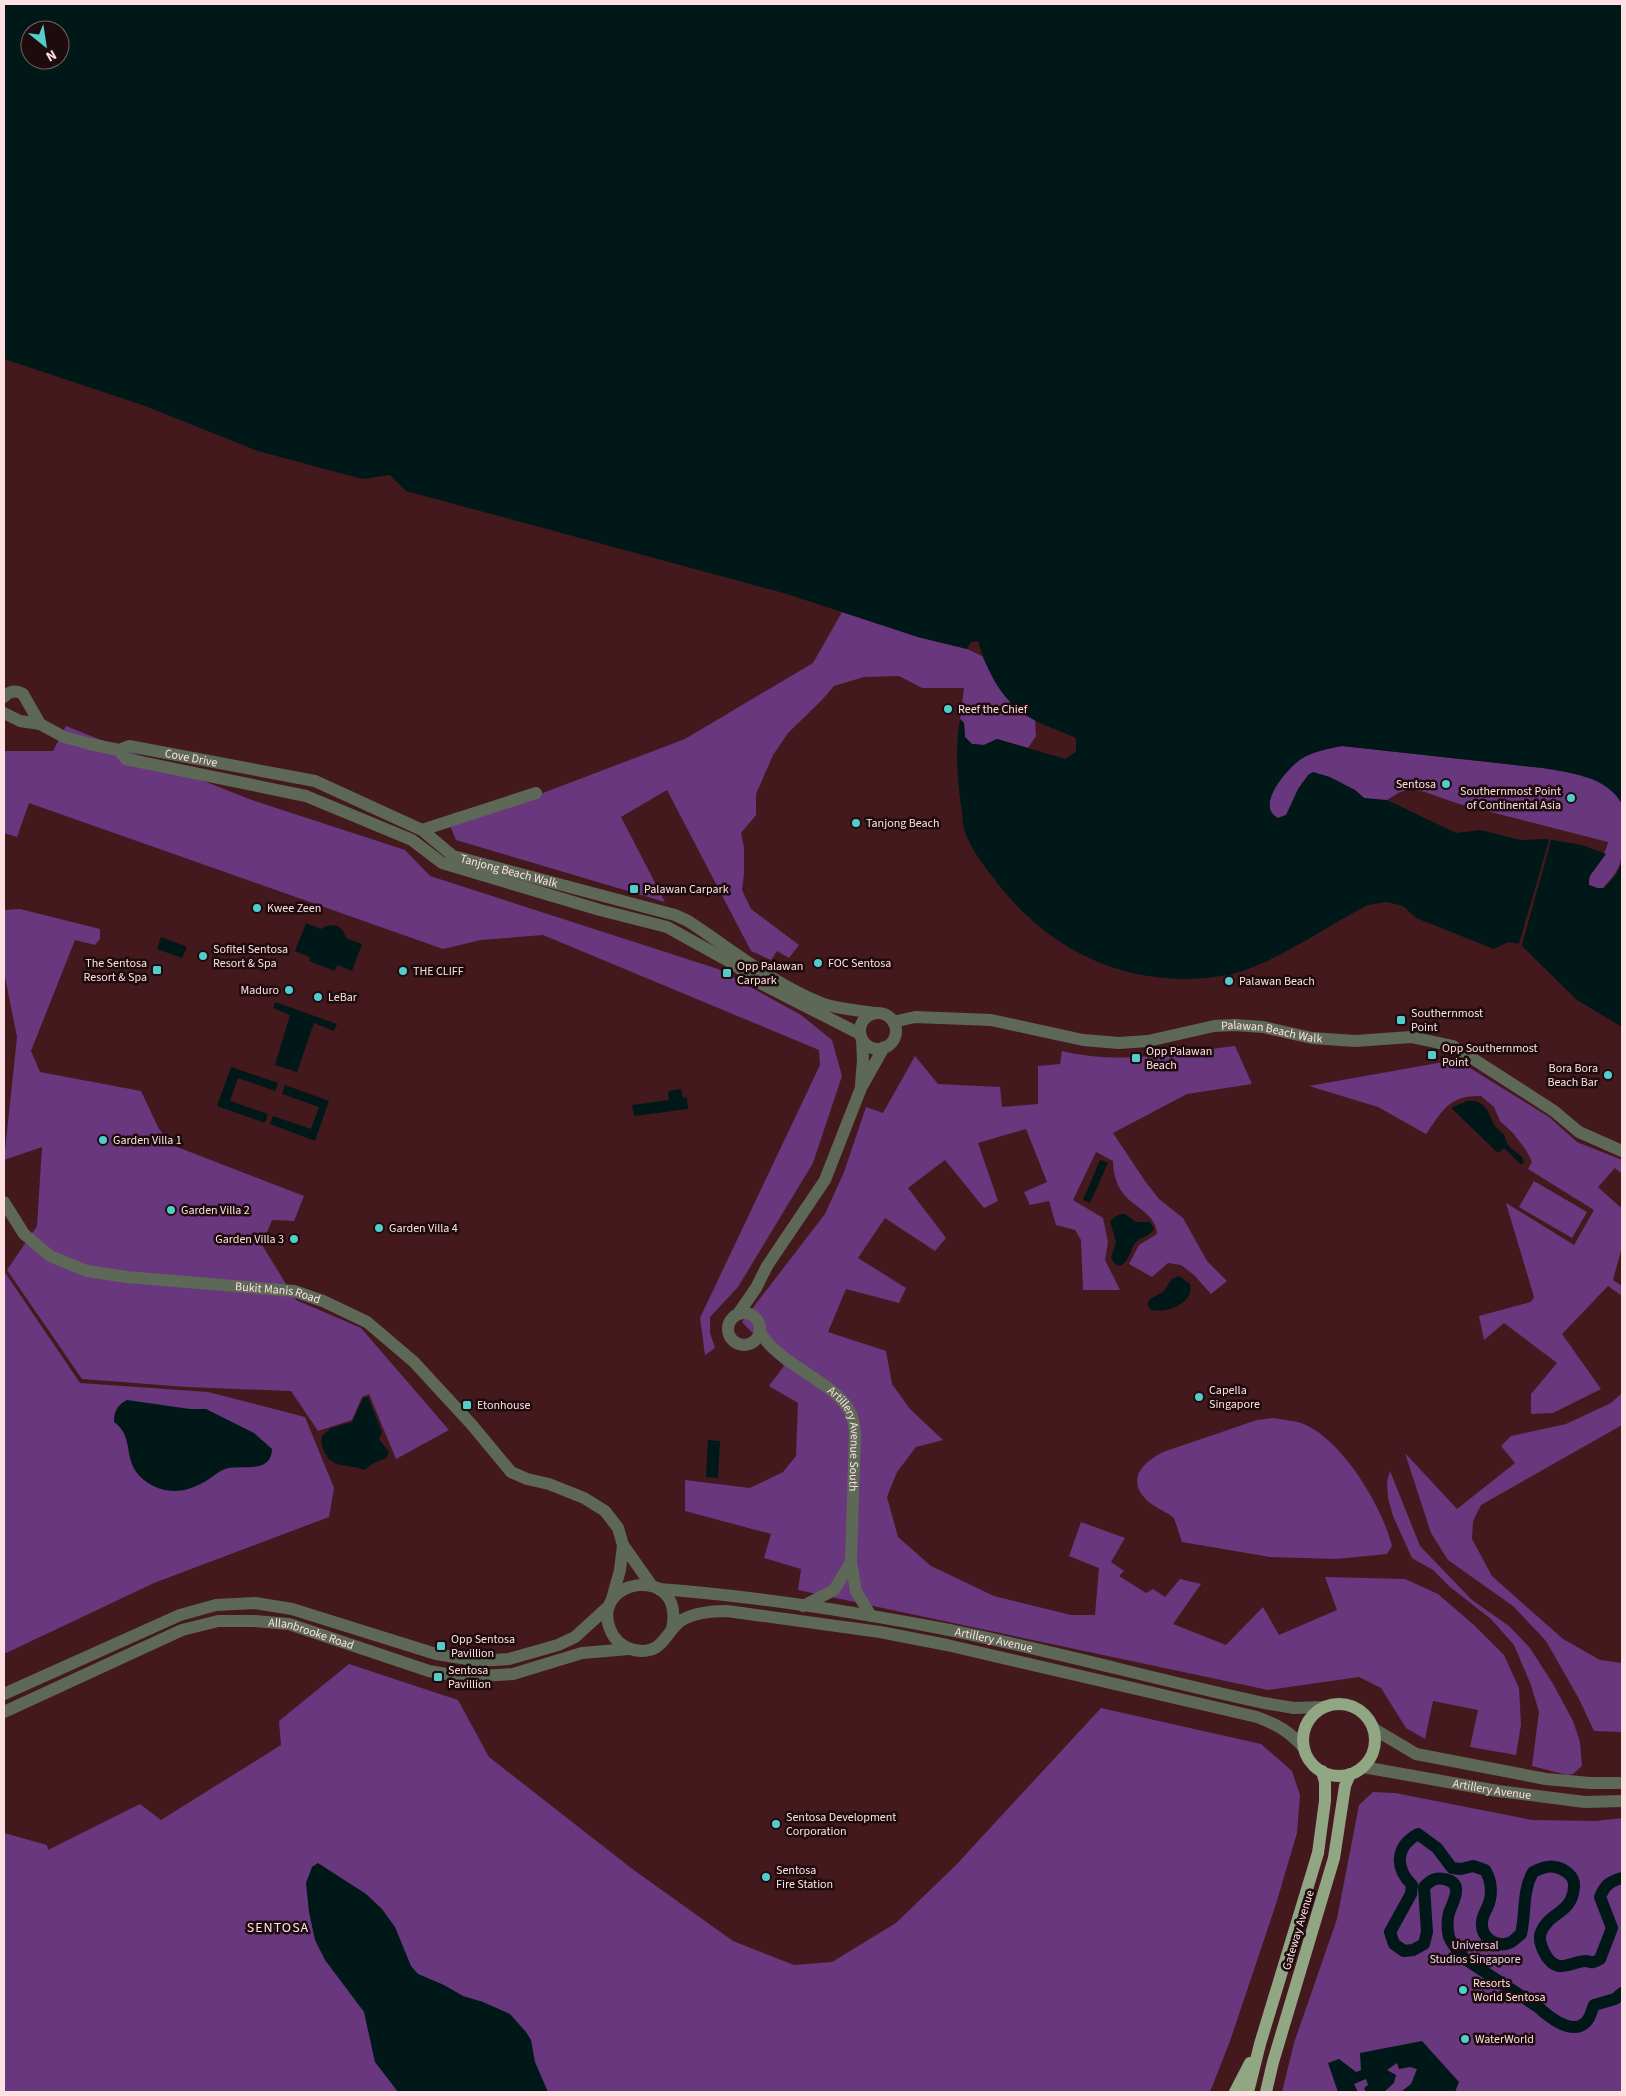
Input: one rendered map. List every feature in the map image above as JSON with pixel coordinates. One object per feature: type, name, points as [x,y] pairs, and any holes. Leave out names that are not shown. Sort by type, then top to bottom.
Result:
[{"type":"main road","points":[[1345,1704],[1363,1712],[1370,1720],[1374,1730],[1375,1746],[1363,1768],[1341,1776],[1322,1771],[1314,1765],[1304,1748],[1305,1729],[1309,1720],[1324,1707],[1345,1704]]},
{"type":"main road","name":"Gateway Avenue","points":[[1248,2091],[1260,2044],[1318,1853],[1325,1801],[1325,1782],[1322,1771]]},
{"type":"main road","name":"Gateway Avenue","points":[[1266,2092],[1273,2062],[1334,1858],[1345,1786],[1350,1774]]},
{"type":"main road","name":"Gateway Avenue","points":[[1235,2092],[1260,2044]]},
{"type":"street","points":[[4,697],[15,692],[23,694],[40,724]]},
{"type":"street","name":"Cove Drive","points":[[4,713],[20,722],[40,724],[64,737],[119,750],[129,746],[265,773]]},
{"type":"street","name":"Cove Drive","points":[[119,750],[126,759],[240,782]]},
{"type":"street","points":[[263,787],[265,773]]},
{"type":"street","name":"Tanjong Beach Walk","points":[[265,773],[315,781],[422,830],[453,856],[675,915],[688,921],[762,971],[823,1004],[874,1013]]},
{"type":"street","name":"Tanjong Beach Walk","points":[[240,782],[306,796],[412,840],[442,863],[600,910],[667,927],[750,976],[861,1036]]},
{"type":"street","points":[[422,830],[536,793]]},
{"type":"street","points":[[740,955],[750,976]]},
{"type":"street","points":[[861,1036],[869,1046],[884,1047],[889,1044],[895,1034],[893,1022],[885,1014],[874,1013],[861,1023],[861,1036],[863,1060],[861,1088]]},
{"type":"street","name":"Palawan Beach Walk","points":[[893,1022],[915,1017],[991,1020],[1083,1040],[1119,1043],[1148,1041],[1214,1026],[1235,1025],[1263,1027],[1312,1038],[1356,1041],[1412,1036],[1453,1046],[1554,1111],[1579,1132],[1622,1151]]},
{"type":"street","points":[[756,1288],[756,1318],[760,1332],[758,1337],[750,1344],[740,1344],[729,1335],[728,1325],[756,1288],[767,1266],[825,1180],[861,1088],[884,1047]]},
{"type":"street","name":"Bukit Manis Road","points":[[4,1202],[24,1234],[50,1256],[87,1271],[294,1291],[323,1301],[367,1322],[414,1362],[472,1425],[511,1472],[584,1498],[605,1511],[618,1528],[623,1545]]},
{"type":"street","points":[[738,1314],[748,1313],[756,1318]]},
{"type":"street","name":"Artillery Avenue South","points":[[760,1332],[772,1349],[831,1391],[851,1413],[855,1433],[851,1562],[856,1591],[871,1616]]},
{"type":"street","name":"Artillery Avenue South","points":[[750,1344],[772,1349]]},
{"type":"street","points":[[623,1545],[656,1587],[668,1597],[673,1607],[675,1618],[672,1629]]},
{"type":"street","points":[[623,1545],[620,1570],[607,1616],[611,1631],[620,1643],[629,1649]]},
{"type":"street","name":"Artillery Avenue South","points":[[803,1606],[834,1590],[851,1562]]},
{"type":"street","name":"Artillery Avenue","points":[[611,1603],[618,1593],[634,1584],[730,1595],[945,1629],[1264,1703],[1294,1708],[1324,1707]]},
{"type":"street","name":"Allanbrooke Road","points":[[4,1694],[180,1615],[216,1605],[255,1603],[292,1609],[436,1654],[480,1661],[509,1659],[558,1645],[575,1637],[611,1603]]},
{"type":"street","name":"Artillery Avenue","points":[[629,1649],[638,1651],[655,1648],[668,1637],[672,1629],[682,1620],[711,1611],[727,1611],[880,1632],[947,1645],[1257,1717],[1280,1726],[1304,1748]]},
{"type":"street","name":"Allanbrooke Road","points":[[4,1712],[182,1630],[218,1621],[255,1620],[289,1624],[429,1671],[464,1677],[513,1674],[582,1653],[629,1649]]},
{"type":"street","name":"Artillery Avenue","points":[[1374,1730],[1416,1754],[1546,1779],[1590,1784],[1622,1783]]},
{"type":"street","name":"Artillery Avenue","points":[[1363,1768],[1498,1792],[1585,1802],[1622,1801]]},
{"type":"green space","points":[[842,612],[918,637],[967,649],[982,656],[1009,700],[1035,720],[1036,736],[1028,748],[997,739],[984,745],[972,744],[965,737],[964,723],[960,719],[964,688],[922,688],[899,676],[864,677],[834,686],[788,733],[773,755],[756,794],[756,815],[741,833],[744,848],[742,890],[751,909],[799,945],[789,958],[777,951],[771,960],[751,951],[667,790],[621,817],[665,902],[456,840],[449,823],[454,813],[467,810],[498,810],[685,739],[813,663]]},
{"type":"green space","points":[[66,726],[249,799],[405,850],[430,876],[718,969],[801,1015],[832,1040],[842,1076],[813,1163],[738,1287],[710,1317],[710,1333],[715,1348],[705,1355],[700,1318],[820,1065],[819,1050],[543,935],[481,940],[443,949],[29,803],[17,837],[4,833],[4,751],[53,751]]},
{"type":"green space","points":[[1342,746],[1543,768],[1575,774],[1598,781],[1616,794],[1621,802],[1623,814],[1620,865],[1603,888],[1597,888],[1589,885],[1589,879],[1604,854],[1608,842],[1459,804],[1411,789],[1400,792],[1387,800],[1374,800],[1364,798],[1355,790],[1345,786],[1291,807],[1286,815],[1278,818],[1272,812],[1270,805],[1271,796],[1275,787],[1288,770],[1301,759],[1311,754]]},
{"type":"green space","points":[[20,909],[100,929],[100,939],[95,945],[75,940],[31,1051],[40,1072],[141,1091],[159,1129],[172,1145],[304,1196],[294,1221],[272,1220],[262,1245],[296,1300],[361,1328],[449,1430],[396,1459],[369,1394],[362,1397],[352,1420],[318,1431],[291,1391],[187,1387],[82,1379],[7,1270],[37,1226],[42,1147],[4,1160],[17,1037],[4,972],[4,910]]},
{"type":"green space","points":[[1235,1046],[1252,1084],[1187,1094],[1113,1133],[1145,1181],[1159,1199],[1183,1218],[1207,1261],[1227,1281],[1211,1294],[1194,1275],[1181,1265],[1168,1263],[1152,1277],[1129,1264],[1139,1245],[1157,1234],[1156,1227],[1150,1217],[1126,1197],[1120,1189],[1113,1161],[1096,1152],[1073,1200],[1103,1218],[1108,1242],[1105,1260],[1120,1290],[1083,1290],[1081,1240],[1075,1230],[1056,1225],[1049,1201],[1030,1205],[1024,1192],[1047,1182],[1026,1129],[978,1143],[998,1201],[984,1208],[945,1160],[908,1188],[946,1238],[935,1251],[885,1218],[858,1258],[906,1288],[899,1303],[846,1289],[828,1332],[886,1351],[892,1384],[910,1409],[943,1440],[916,1447],[897,1472],[887,1497],[898,1537],[931,1566],[994,1596],[1071,1615],[1095,1615],[1099,1568],[1069,1556],[1081,1522],[1125,1538],[1111,1562],[1124,1571],[1119,1576],[1146,1593],[1153,1589],[1165,1597],[1180,1579],[1201,1584],[1173,1624],[1226,1645],[1263,1607],[1279,1635],[1337,1610],[1325,1577],[1405,1579],[1438,1594],[1474,1625],[1504,1655],[1519,1688],[1521,1725],[1516,1755],[1470,1747],[1478,1710],[1433,1701],[1425,1739],[1406,1728],[1381,1688],[1359,1677],[1268,1690],[798,1590],[801,1569],[764,1558],[771,1534],[685,1511],[685,1480],[750,1488],[783,1472],[796,1456],[798,1403],[769,1386],[784,1366],[742,1322],[825,1214],[844,1172],[866,1107],[883,1113],[915,1056],[938,1084],[1000,1087],[1002,1107],[1038,1104],[1038,1066],[1060,1064],[1062,1051],[1083,1055],[1127,1057]]},
{"type":"green space","points":[[1449,1061],[1462,1063],[1549,1117],[1577,1142],[1622,1160],[1622,1174],[1615,1168],[1598,1187],[1620,1207],[1622,1206],[1622,1247],[1613,1280],[1622,1286],[1622,1296],[1608,1286],[1562,1334],[1601,1389],[1553,1413],[1531,1414],[1531,1394],[1557,1363],[1504,1323],[1484,1340],[1479,1316],[1531,1302],[1534,1297],[1506,1203],[1574,1245],[1594,1210],[1528,1169],[1532,1162],[1526,1150],[1513,1133],[1500,1121],[1494,1107],[1481,1096],[1470,1096],[1454,1101],[1442,1111],[1426,1134],[1378,1107],[1309,1086]]},
{"type":"green space","points":[[1534,1181],[1587,1212],[1572,1238],[1519,1207]]},
{"type":"green space","points":[[4,1271],[80,1383],[208,1392],[305,1417],[334,1488],[329,1517],[154,1583],[4,1654]]},
{"type":"green space","points":[[1622,1393],[1622,1425],[1481,1505],[1473,1521],[1472,1539],[1492,1576],[1563,1639],[1600,1660],[1622,1663],[1622,1732],[1594,1731],[1579,1699],[1546,1641],[1513,1606],[1448,1560],[1431,1533],[1405,1453],[1457,1509],[1515,1463],[1501,1446],[1511,1436],[1566,1424],[1611,1403]]},
{"type":"green space","points":[[1274,1418],[1301,1423],[1316,1431],[1345,1458],[1370,1493],[1387,1530],[1392,1546],[1387,1554],[1336,1559],[1270,1557],[1182,1542],[1174,1518],[1150,1503],[1138,1488],[1138,1474],[1142,1468],[1163,1452],[1257,1420]]},
{"type":"green space","points":[[1390,1471],[1420,1546],[1472,1600],[1509,1626],[1530,1648],[1553,1684],[1573,1721],[1580,1742],[1582,1766],[1573,1774],[1567,1775],[1532,1766],[1539,1712],[1531,1685],[1514,1645],[1491,1619],[1450,1587],[1433,1570],[1412,1558],[1393,1516],[1388,1498],[1387,1481]]},
{"type":"green space","points":[[349,1664],[458,1700],[489,1757],[631,1868],[733,1941],[794,1965],[832,1962],[896,1923],[956,1865],[1101,1708],[1261,1744],[1292,1771],[1300,1795],[1297,1833],[1276,1904],[1230,2041],[1210,2092],[4,2092],[4,1833],[47,1845],[48,1850],[140,1804],[161,1820],[281,1745],[279,1721]]},
{"type":"green space","name":"Universal Studios Singapore","points":[[1373,1792],[1395,1793],[1532,1820],[1596,1821],[1622,1818],[1622,2092],[1282,2092],[1294,2043],[1337,1919],[1359,1805]]},
{"type":"water","points":[[4,4],[1622,4],[1622,804],[1607,787],[1576,774],[1543,768],[1342,746],[1311,754],[1301,759],[1282,778],[1271,796],[1270,805],[1272,812],[1278,818],[1286,815],[1298,789],[1308,775],[1313,772],[1330,777],[1355,790],[1364,798],[1387,800],[1456,833],[1481,830],[1521,840],[1546,839],[1582,845],[1606,854],[1589,877],[1589,885],[1597,888],[1604,888],[1616,875],[1622,862],[1622,1027],[1577,1000],[1520,944],[1508,942],[1494,949],[1416,918],[1403,906],[1387,902],[1368,905],[1259,965],[1222,976],[1188,979],[1155,977],[1124,971],[1095,961],[1067,946],[1041,928],[1017,906],[982,863],[965,832],[957,762],[960,719],[964,723],[965,737],[972,744],[984,745],[997,739],[1065,759],[1076,752],[1076,738],[1029,717],[1007,698],[994,681],[978,641],[971,642],[967,649],[918,637],[787,594],[406,491],[390,475],[362,479],[258,451],[145,406],[4,359]]},
{"type":"water","points":[[306,923],[321,929],[333,925],[337,926],[345,934],[346,938],[362,944],[352,971],[337,965],[335,971],[309,961],[310,957],[295,951]]},
{"type":"water","points":[[161,937],[187,947],[182,958],[157,949]]},
{"type":"water","points":[[275,1002],[337,1024],[334,1031],[314,1023],[297,1072],[275,1065],[290,1015],[273,1008]]},
{"type":"water","points":[[231,1067],[278,1083],[275,1091],[238,1078],[230,1101],[268,1114],[265,1123],[217,1106]]},
{"type":"water","points":[[285,1085],[329,1101],[315,1141],[270,1124],[273,1116],[311,1129],[319,1107],[282,1094]]},
{"type":"water","points":[[681,1089],[683,1098],[687,1097],[688,1109],[634,1116],[632,1105],[669,1100],[668,1091]]},
{"type":"water","points":[[1467,1101],[1478,1102],[1485,1107],[1495,1126],[1504,1135],[1508,1145],[1523,1159],[1524,1162],[1521,1165],[1504,1148],[1498,1153],[1451,1108]]},
{"type":"water","points":[[1100,1160],[1108,1163],[1090,1203],[1083,1200]]},
{"type":"water","points":[[1125,1214],[1136,1222],[1150,1222],[1154,1229],[1150,1234],[1135,1243],[1128,1258],[1120,1266],[1115,1264],[1111,1258],[1116,1242],[1110,1221],[1118,1215]]},
{"type":"water","points":[[1179,1276],[1190,1284],[1188,1297],[1184,1302],[1171,1309],[1151,1310],[1147,1304],[1150,1299],[1163,1292],[1172,1279]]},
{"type":"water","points":[[368,1397],[382,1432],[379,1439],[389,1452],[386,1458],[364,1470],[333,1462],[326,1455],[322,1444],[322,1436],[331,1428],[352,1422],[363,1398]]},
{"type":"water","points":[[127,1400],[190,1409],[206,1409],[254,1433],[272,1449],[270,1457],[266,1462],[254,1467],[225,1469],[194,1487],[179,1491],[164,1490],[156,1487],[139,1476],[131,1460],[125,1436],[121,1428],[114,1422],[117,1409]]},
{"type":"water","points":[[708,1440],[720,1441],[718,1478],[706,1477]]},
{"type":"water","points":[[318,1863],[366,1894],[382,1909],[395,1927],[411,1966],[418,1974],[444,1985],[463,1996],[483,2002],[510,2014],[531,2040],[535,2062],[548,2092],[398,2092],[375,2062],[364,2012],[325,1960],[315,1940],[309,1912],[306,1883],[312,1867]]},
{"type":"water","points":[[1422,2041],[1459,2082],[1455,2092],[1401,2092],[1411,2084],[1417,2069],[1410,2067],[1399,2069],[1397,2063],[1387,2070],[1396,2075],[1394,2083],[1384,2092],[1366,2092],[1364,2088],[1368,2085],[1366,2079],[1354,2084],[1358,2092],[1338,2092],[1328,2063],[1339,2059],[1356,2072],[1361,2070],[1360,2053]]},
{"type":"pier","points":[[1550,837],[1552,837],[1521,948],[1518,947]]},
{"type":"waterway","points":[[1622,1878],[1608,1884],[1600,1897],[1612,1928],[1600,1959],[1594,1962],[1583,1961],[1559,1966],[1547,1957],[1542,1947],[1540,1936],[1545,1925],[1565,1908],[1572,1896],[1574,1883],[1569,1874],[1562,1869],[1552,1867],[1533,1872],[1527,1887],[1521,1934],[1511,1942],[1504,1944],[1494,1943],[1486,1937],[1482,1928],[1483,1917],[1491,1894],[1489,1879],[1485,1870],[1473,1866],[1461,1869],[1452,1868],[1437,1848],[1418,1834],[1405,1844],[1400,1857],[1402,1871],[1412,1885],[1411,1894],[1390,1932],[1394,1944],[1404,1951],[1413,1950],[1424,1944],[1427,1932],[1424,1887],[1433,1880],[1444,1879],[1451,1881],[1456,1889],[1455,1899],[1449,1913],[1448,1925],[1449,1937],[1452,1943],[1465,1959],[1538,2007],[1554,2020],[1567,2026],[1579,2026],[1589,2019],[1594,2005],[1615,1999],[1622,1993]]},
{"type":"place","name":"Reef the Chief","points":[[948,709]]},
{"type":"place","name":"Sentosa","points":[[1446,784]]},
{"type":"place","name":"Southernmost Point of Continental Asia","points":[[1571,798]]},
{"type":"place","name":"Tanjong Beach","points":[[856,823]]},
{"type":"place","name":"Palawan Carpark","points":[[634,889]]},
{"type":"place","name":"Kwee Zeen","points":[[257,908]]},
{"type":"place","name":"Sofitel Sentosa Resort & Spa","points":[[203,956]]},
{"type":"place","name":"FOC Sentosa","points":[[818,963]]},
{"type":"place","name":"The Sentosa Resort & Spa","points":[[157,970]]},
{"type":"place","name":"THE CLIFF","points":[[403,971]]},
{"type":"place","name":"Opp Palawan Carpark","points":[[727,973]]},
{"type":"place","name":"Palawan Beach","points":[[1229,981]]},
{"type":"place","name":"Maduro","points":[[289,990]]},
{"type":"place","name":"LeBar","points":[[318,997]]},
{"type":"place","name":"Southernmost Point","points":[[1401,1020]]},
{"type":"place","name":"Opp Southernmost Point","points":[[1432,1055]]},
{"type":"place","name":"Opp Palawan Beach","points":[[1136,1058]]},
{"type":"place","name":"Bora Bora Beach Bar","points":[[1608,1075]]},
{"type":"place","name":"Garden Villa 1","points":[[103,1140]]},
{"type":"place","name":"Garden Villa 2","points":[[171,1210]]},
{"type":"place","name":"Garden Villa 4","points":[[379,1228]]},
{"type":"place","name":"Garden Villa 3","points":[[294,1239]]},
{"type":"place","name":"Capella Singapore","points":[[1199,1397]]},
{"type":"place","name":"Etonhouse","points":[[467,1405]]},
{"type":"place","name":"Opp Sentosa Pavillion","points":[[441,1646]]},
{"type":"place","name":"Sentosa Pavillion","points":[[438,1677]]},
{"type":"place","name":"Sentosa Development Corporation","points":[[776,1824]]},
{"type":"place","name":"Sentosa Fire Station","points":[[766,1877]]},
{"type":"place","name":"Resorts World Sentosa","points":[[1463,1990]]},
{"type":"place","name":"WaterWorld","points":[[1465,2039]]},
{"type":"district","name":"SENTOSA","points":[[278,1927]]}]
